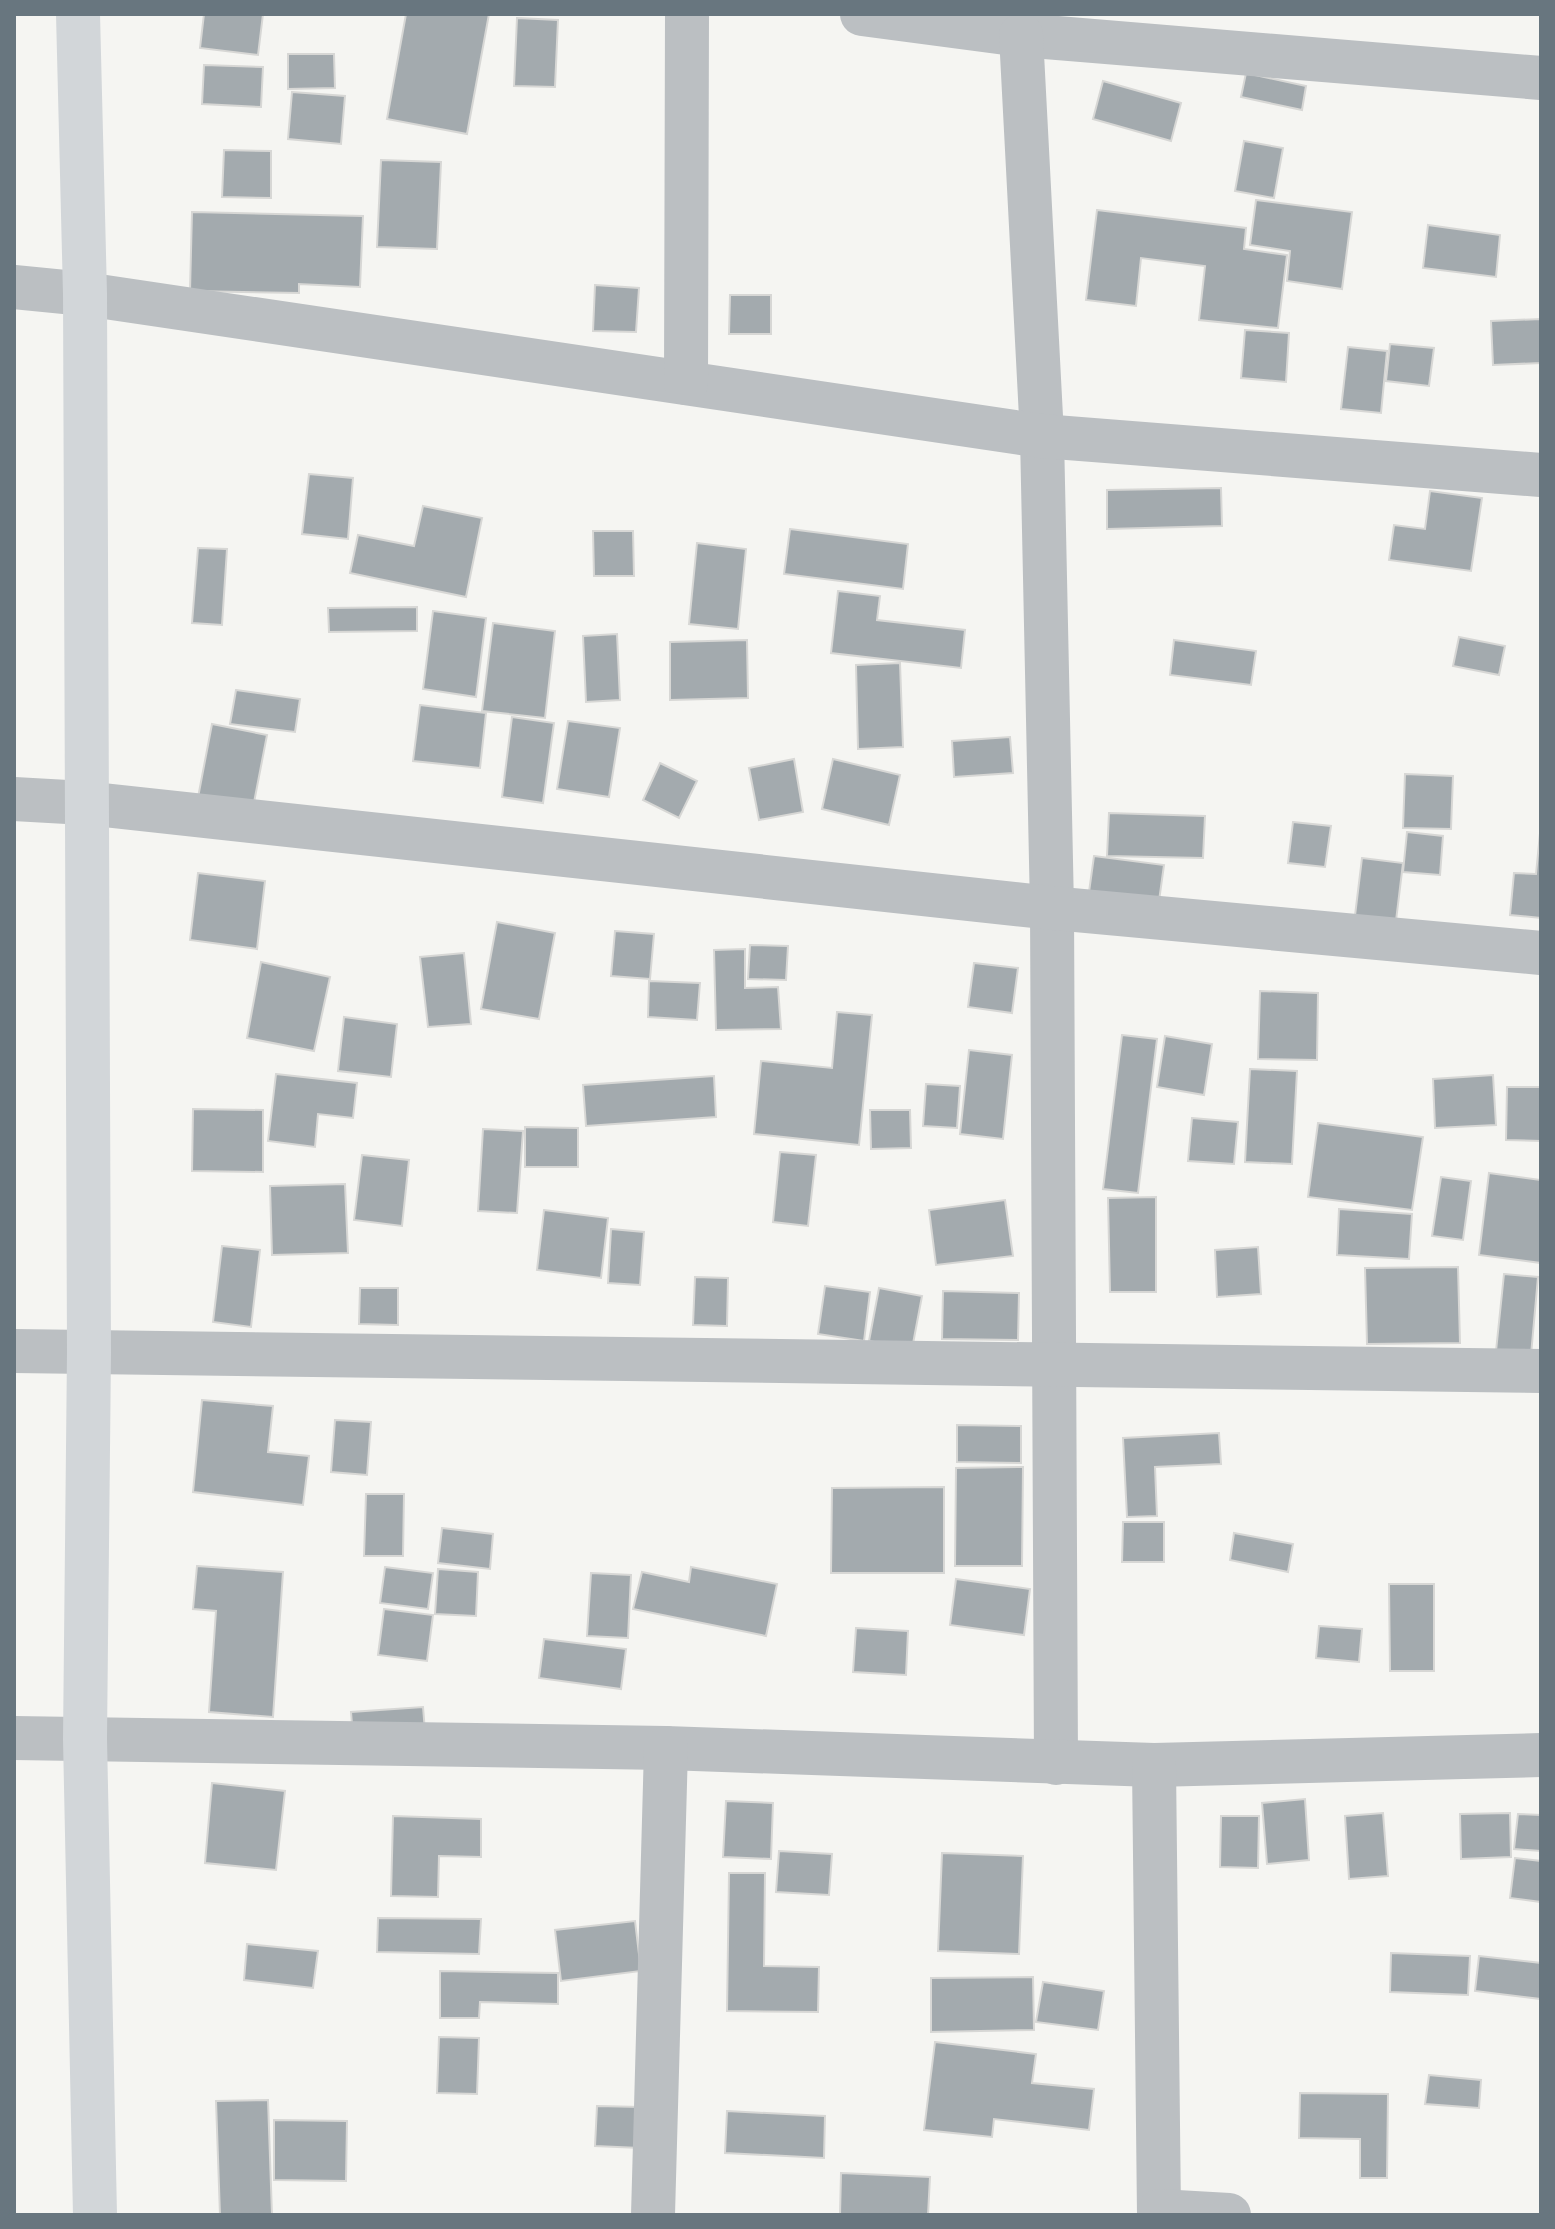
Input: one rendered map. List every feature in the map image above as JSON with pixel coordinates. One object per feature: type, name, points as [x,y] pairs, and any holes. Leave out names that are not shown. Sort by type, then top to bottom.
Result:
[{"type":"street","points":[[78,14],[85,294],[89,1352],[85,1739],[95,2215]]},
{"type":"street","points":[[686,383],[687,14]]},
{"type":"street","points":[[862,14],[1021,35],[1541,78]]},
{"type":"street","points":[[1021,35],[1042,436],[1052,908],[1056,1763]]},
{"type":"street","points":[[14,287],[85,294],[1042,436],[1541,475]]},
{"type":"street","points":[[14,799],[85,803],[1052,908],[1541,953]]},
{"type":"street","points":[[14,1351],[1541,1371]]},
{"type":"street","points":[[14,1738],[666,1748],[1154,1765],[1541,1755]]},
{"type":"street","points":[[653,2215],[666,1748]]},
{"type":"street","points":[[1154,1765],[1159,2213],[1229,2215]]},
{"type":"building","points":[[204,14],[263,14],[258,55],[200,48]]},
{"type":"building","points":[[406,14],[489,14],[467,134],[387,119]]},
{"type":"building","points":[[517,18],[558,20],[555,87],[514,86]]},
{"type":"building","points":[[288,54],[334,54],[335,88],[288,89]]},
{"type":"building","points":[[204,65],[263,67],[261,107],[202,104]]},
{"type":"building","points":[[1246,73],[1306,86],[1302,110],[1241,97]]},
{"type":"building","points":[[1103,81],[1181,103],[1171,141],[1093,119]]},
{"type":"building","points":[[292,92],[345,96],[341,144],[288,139]]},
{"type":"building","points":[[1244,141],[1283,148],[1274,198],[1235,191]]},
{"type":"building","points":[[224,150],[271,151],[271,198],[222,197]]},
{"type":"building","points":[[381,160],[441,162],[437,249],[377,247]]},
{"type":"building","points":[[1256,200],[1352,212],[1342,289],[1287,281],[1290,251],[1250,245]]},
{"type":"building","points":[[1097,210],[1246,228],[1244,249],[1287,255],[1278,328],[1199,320],[1205,266],[1141,258],[1136,306],[1086,300]]},
{"type":"building","points":[[192,212],[363,216],[360,287],[299,284],[299,293],[190,291]]},
{"type":"building","points":[[1428,225],[1500,235],[1496,277],[1423,268]]},
{"type":"building","points":[[595,285],[639,288],[636,332],[593,331]]},
{"type":"building","points":[[730,295],[771,295],[771,334],[729,334]]},
{"type":"building","points":[[1541,319],[1541,363],[1493,365],[1491,321]]},
{"type":"building","points":[[1245,330],[1289,333],[1286,382],[1241,378]]},
{"type":"building","points":[[1390,344],[1434,348],[1429,386],[1386,381]]},
{"type":"building","points":[[1348,347],[1387,351],[1381,413],[1341,409]]},
{"type":"building","points":[[309,474],[353,478],[348,539],[302,534]]},
{"type":"building","points":[[1221,488],[1222,526],[1107,529],[1107,490]]},
{"type":"building","points":[[1430,491],[1482,498],[1471,571],[1389,560],[1394,525],[1425,529]]},
{"type":"building","points":[[423,506],[482,518],[466,597],[350,573],[358,535],[414,546]]},
{"type":"building","points":[[790,529],[908,544],[903,589],[784,574]]},
{"type":"building","points":[[593,531],[633,531],[634,576],[594,576]]},
{"type":"building","points":[[697,543],[746,549],[738,629],[689,624]]},
{"type":"building","points":[[198,548],[227,549],[222,625],[192,623]]},
{"type":"building","points":[[838,591],[880,596],[877,620],[965,630],[961,668],[831,653]]},
{"type":"building","points":[[417,607],[417,631],[329,632],[328,608]]},
{"type":"building","points":[[433,611],[486,618],[476,697],[423,689]]},
{"type":"building","points":[[493,623],[555,631],[545,718],[482,711]]},
{"type":"building","points":[[617,634],[620,700],[586,702],[583,636]]},
{"type":"building","points":[[1459,637],[1505,646],[1499,675],[1453,666]]},
{"type":"building","points":[[747,640],[748,698],[670,700],[670,642]]},
{"type":"building","points":[[1174,640],[1256,651],[1251,685],[1170,675]]},
{"type":"building","points":[[900,663],[903,747],[858,749],[856,665]]},
{"type":"building","points":[[236,690],[300,699],[295,732],[230,724]]},
{"type":"building","points":[[420,705],[486,713],[480,768],[413,761]]},
{"type":"building","points":[[512,717],[554,723],[543,803],[502,797]]},
{"type":"building","points":[[568,721],[620,728],[609,797],[557,789]]},
{"type":"building","points":[[212,724],[267,735],[251,818],[196,808]]},
{"type":"building","points":[[1010,737],[1013,773],[954,777],[952,741]]},
{"type":"building","points":[[794,759],[803,812],[759,820],[749,768]]},
{"type":"building","points":[[833,759],[900,775],[889,825],[822,809]]},
{"type":"building","points":[[660,763],[697,781],[679,818],[643,800]]},
{"type":"building","points":[[1405,774],[1453,776],[1451,829],[1403,828]]},
{"type":"building","points":[[1109,813],[1205,816],[1203,858],[1107,856]]},
{"type":"building","points":[[1293,822],[1331,826],[1325,867],[1288,863]]},
{"type":"building","points":[[1541,823],[1541,918],[1510,915],[1514,873],[1536,874]]},
{"type":"building","points":[[1407,832],[1443,836],[1440,875],[1403,872]]},
{"type":"building","points":[[1094,856],[1164,865],[1159,901],[1089,892]]},
{"type":"building","points":[[1362,858],[1403,863],[1395,929],[1354,924]]},
{"type":"building","points":[[198,873],[265,881],[257,949],[190,940]]},
{"type":"building","points":[[497,922],[555,933],[539,1019],[481,1009]]},
{"type":"building","points":[[615,931],[654,934],[650,979],[611,976]]},
{"type":"building","points":[[750,945],[788,946],[786,980],[748,979]]},
{"type":"building","points":[[745,949],[745,988],[778,987],[781,1029],[716,1030],[714,950]]},
{"type":"building","points":[[464,953],[471,1024],[428,1027],[420,957]]},
{"type":"building","points":[[261,962],[330,977],[314,1051],[247,1038]]},
{"type":"building","points":[[974,963],[1018,968],[1012,1013],[968,1007]]},
{"type":"building","points":[[649,981],[700,983],[697,1020],[648,1017]]},
{"type":"building","points":[[1260,991],[1318,993],[1317,1060],[1258,1059]]},
{"type":"building","points":[[837,1012],[872,1015],[859,1145],[754,1134],[761,1061],[832,1068]]},
{"type":"building","points":[[344,1017],[397,1024],[391,1077],[338,1071]]},
{"type":"building","points":[[1122,1035],[1157,1039],[1138,1193],[1103,1189]]},
{"type":"building","points":[[1165,1036],[1212,1044],[1204,1095],[1157,1087]]},
{"type":"building","points":[[969,1050],[1012,1055],[1003,1139],[960,1134]]},
{"type":"building","points":[[1250,1069],[1297,1071],[1292,1164],[1245,1162]]},
{"type":"building","points":[[276,1074],[357,1083],[353,1118],[318,1114],[315,1147],[268,1141]]},
{"type":"building","points":[[1493,1075],[1496,1125],[1435,1128],[1433,1079]]},
{"type":"building","points":[[714,1076],[716,1117],[586,1126],[583,1085]]},
{"type":"building","points":[[926,1084],[960,1086],[957,1128],[923,1126]]},
{"type":"building","points":[[1507,1087],[1541,1087],[1541,1141],[1506,1140]]},
{"type":"building","points":[[193,1109],[263,1110],[263,1172],[192,1171]]},
{"type":"building","points":[[870,1110],[910,1110],[911,1148],[871,1149]]},
{"type":"building","points":[[1192,1118],[1238,1122],[1234,1164],[1188,1161]]},
{"type":"building","points":[[1318,1123],[1423,1137],[1412,1210],[1308,1197]]},
{"type":"building","points":[[525,1127],[578,1128],[578,1167],[525,1167]]},
{"type":"building","points":[[483,1129],[523,1131],[517,1213],[478,1211]]},
{"type":"building","points":[[780,1152],[816,1155],[808,1226],[773,1222]]},
{"type":"building","points":[[362,1155],[409,1160],[402,1226],[354,1220]]},
{"type":"building","points":[[1489,1173],[1541,1180],[1541,1263],[1479,1255]]},
{"type":"building","points":[[1441,1177],[1471,1181],[1463,1240],[1432,1236]]},
{"type":"building","points":[[345,1184],[348,1253],[272,1255],[270,1186]]},
{"type":"building","points":[[1156,1197],[1156,1292],[1110,1292],[1108,1198]]},
{"type":"building","points":[[1005,1200],[1013,1256],[936,1265],[929,1210]]},
{"type":"building","points":[[1339,1209],[1412,1214],[1409,1259],[1337,1255]]},
{"type":"building","points":[[544,1210],[608,1218],[601,1278],[537,1270]]},
{"type":"building","points":[[611,1229],[644,1232],[640,1285],[608,1283]]},
{"type":"building","points":[[222,1246],[260,1250],[251,1327],[213,1322]]},
{"type":"building","points":[[1258,1247],[1261,1294],[1217,1297],[1215,1250]]},
{"type":"building","points":[[1458,1267],[1460,1343],[1367,1344],[1365,1268]]},
{"type":"building","points":[[1504,1274],[1538,1277],[1531,1355],[1496,1351]]},
{"type":"building","points":[[695,1277],[728,1278],[727,1326],[693,1325]]},
{"type":"building","points":[[825,1286],[870,1292],[864,1341],[818,1334]]},
{"type":"building","points":[[360,1288],[398,1288],[398,1325],[359,1324]]},
{"type":"building","points":[[879,1288],[922,1296],[912,1349],[869,1341]]},
{"type":"building","points":[[943,1291],[1019,1293],[1018,1340],[942,1339]]},
{"type":"building","points":[[202,1400],[273,1406],[268,1452],[309,1456],[303,1505],[193,1492]]},
{"type":"building","points":[[335,1420],[371,1422],[367,1475],[331,1472]]},
{"type":"building","points":[[957,1425],[1021,1426],[1021,1463],[957,1462]]},
{"type":"building","points":[[1219,1433],[1221,1464],[1155,1467],[1157,1516],[1127,1517],[1123,1438]]},
{"type":"building","points":[[1023,1467],[1022,1566],[955,1566],[956,1468]]},
{"type":"building","points":[[944,1487],[944,1573],[831,1573],[832,1488]]},
{"type":"building","points":[[366,1494],[404,1494],[403,1556],[364,1556]]},
{"type":"building","points":[[1123,1522],[1164,1522],[1164,1562],[1122,1562]]},
{"type":"building","points":[[442,1528],[493,1534],[490,1569],[438,1563]]},
{"type":"building","points":[[1234,1533],[1293,1544],[1288,1572],[1230,1560]]},
{"type":"building","points":[[197,1566],[283,1572],[273,1717],[209,1712],[216,1611],[193,1609]]},
{"type":"building","points":[[385,1567],[433,1573],[428,1609],[380,1603]]},
{"type":"building","points":[[691,1567],[777,1584],[766,1636],[633,1609],[642,1572],[689,1582]]},
{"type":"building","points":[[438,1569],[478,1572],[476,1616],[435,1614]]},
{"type":"building","points":[[591,1573],[631,1575],[628,1638],[587,1636]]},
{"type":"building","points":[[956,1579],[1030,1589],[1024,1635],[950,1625]]},
{"type":"building","points":[[1389,1584],[1434,1584],[1434,1671],[1390,1671]]},
{"type":"building","points":[[384,1609],[433,1615],[427,1661],[378,1655]]},
{"type":"building","points":[[1319,1626],[1362,1629],[1359,1662],[1316,1658]]},
{"type":"building","points":[[856,1628],[908,1631],[906,1675],[853,1672]]},
{"type":"building","points":[[544,1639],[626,1649],[621,1689],[539,1678]]},
{"type":"building","points":[[423,1707],[426,1743],[354,1749],[351,1712]]},
{"type":"building","points":[[212,1783],[285,1791],[276,1870],[205,1863]]},
{"type":"building","points":[[1305,1799],[1309,1860],[1267,1864],[1262,1803]]},
{"type":"building","points":[[726,1801],[773,1803],[771,1859],[723,1857]]},
{"type":"building","points":[[1383,1813],[1388,1876],[1349,1879],[1345,1816]]},
{"type":"building","points":[[1510,1813],[1511,1857],[1461,1859],[1460,1814]]},
{"type":"building","points":[[1518,1814],[1541,1815],[1541,1851],[1514,1849]]},
{"type":"building","points":[[393,1816],[481,1819],[481,1857],[439,1856],[438,1897],[391,1896]]},
{"type":"building","points":[[1221,1816],[1259,1816],[1258,1868],[1220,1867]]},
{"type":"building","points":[[779,1851],[832,1854],[829,1895],[776,1892]]},
{"type":"building","points":[[942,1853],[1023,1856],[1019,1954],[938,1951]]},
{"type":"building","points":[[1515,1858],[1541,1861],[1541,1902],[1510,1898]]},
{"type":"building","points":[[729,1873],[765,1873],[764,1966],[819,1967],[818,2012],[727,2011]]},
{"type":"building","points":[[378,1918],[481,1919],[479,1954],[377,1952]]},
{"type":"building","points":[[635,1921],[641,1971],[561,1981],[555,1930]]},
{"type":"building","points":[[247,1944],[318,1951],[313,1988],[244,1980]]},
{"type":"building","points":[[1391,1953],[1470,1956],[1468,1995],[1390,1992]]},
{"type":"building","points":[[1479,1956],[1541,1963],[1541,1999],[1475,1991]]},
{"type":"building","points":[[440,1971],[558,1973],[558,2004],[480,2002],[479,2018],[440,2018]]},
{"type":"building","points":[[1033,1977],[1034,2030],[931,2032],[931,1978]]},
{"type":"building","points":[[1043,1982],[1104,1991],[1098,2030],[1036,2022]]},
{"type":"building","points":[[439,2037],[479,2038],[477,2094],[437,2093]]},
{"type":"building","points":[[935,2042],[1036,2054],[1032,2083],[1094,2089],[1089,2130],[994,2119],[992,2137],[924,2130]]},
{"type":"building","points":[[1429,2075],[1481,2080],[1479,2108],[1425,2104]]},
{"type":"building","points":[[1300,2093],[1388,2094],[1387,2178],[1360,2178],[1360,2139],[1299,2138]]},
{"type":"building","points":[[268,2100],[272,2215],[220,2215],[216,2101]]},
{"type":"building","points":[[597,2106],[641,2107],[640,2148],[595,2146]]},
{"type":"building","points":[[727,2111],[825,2116],[824,2158],[725,2153]]},
{"type":"building","points":[[274,2120],[347,2121],[346,2181],[274,2180]]},
{"type":"building","points":[[841,2173],[930,2177],[928,2215],[840,2215]]}]
